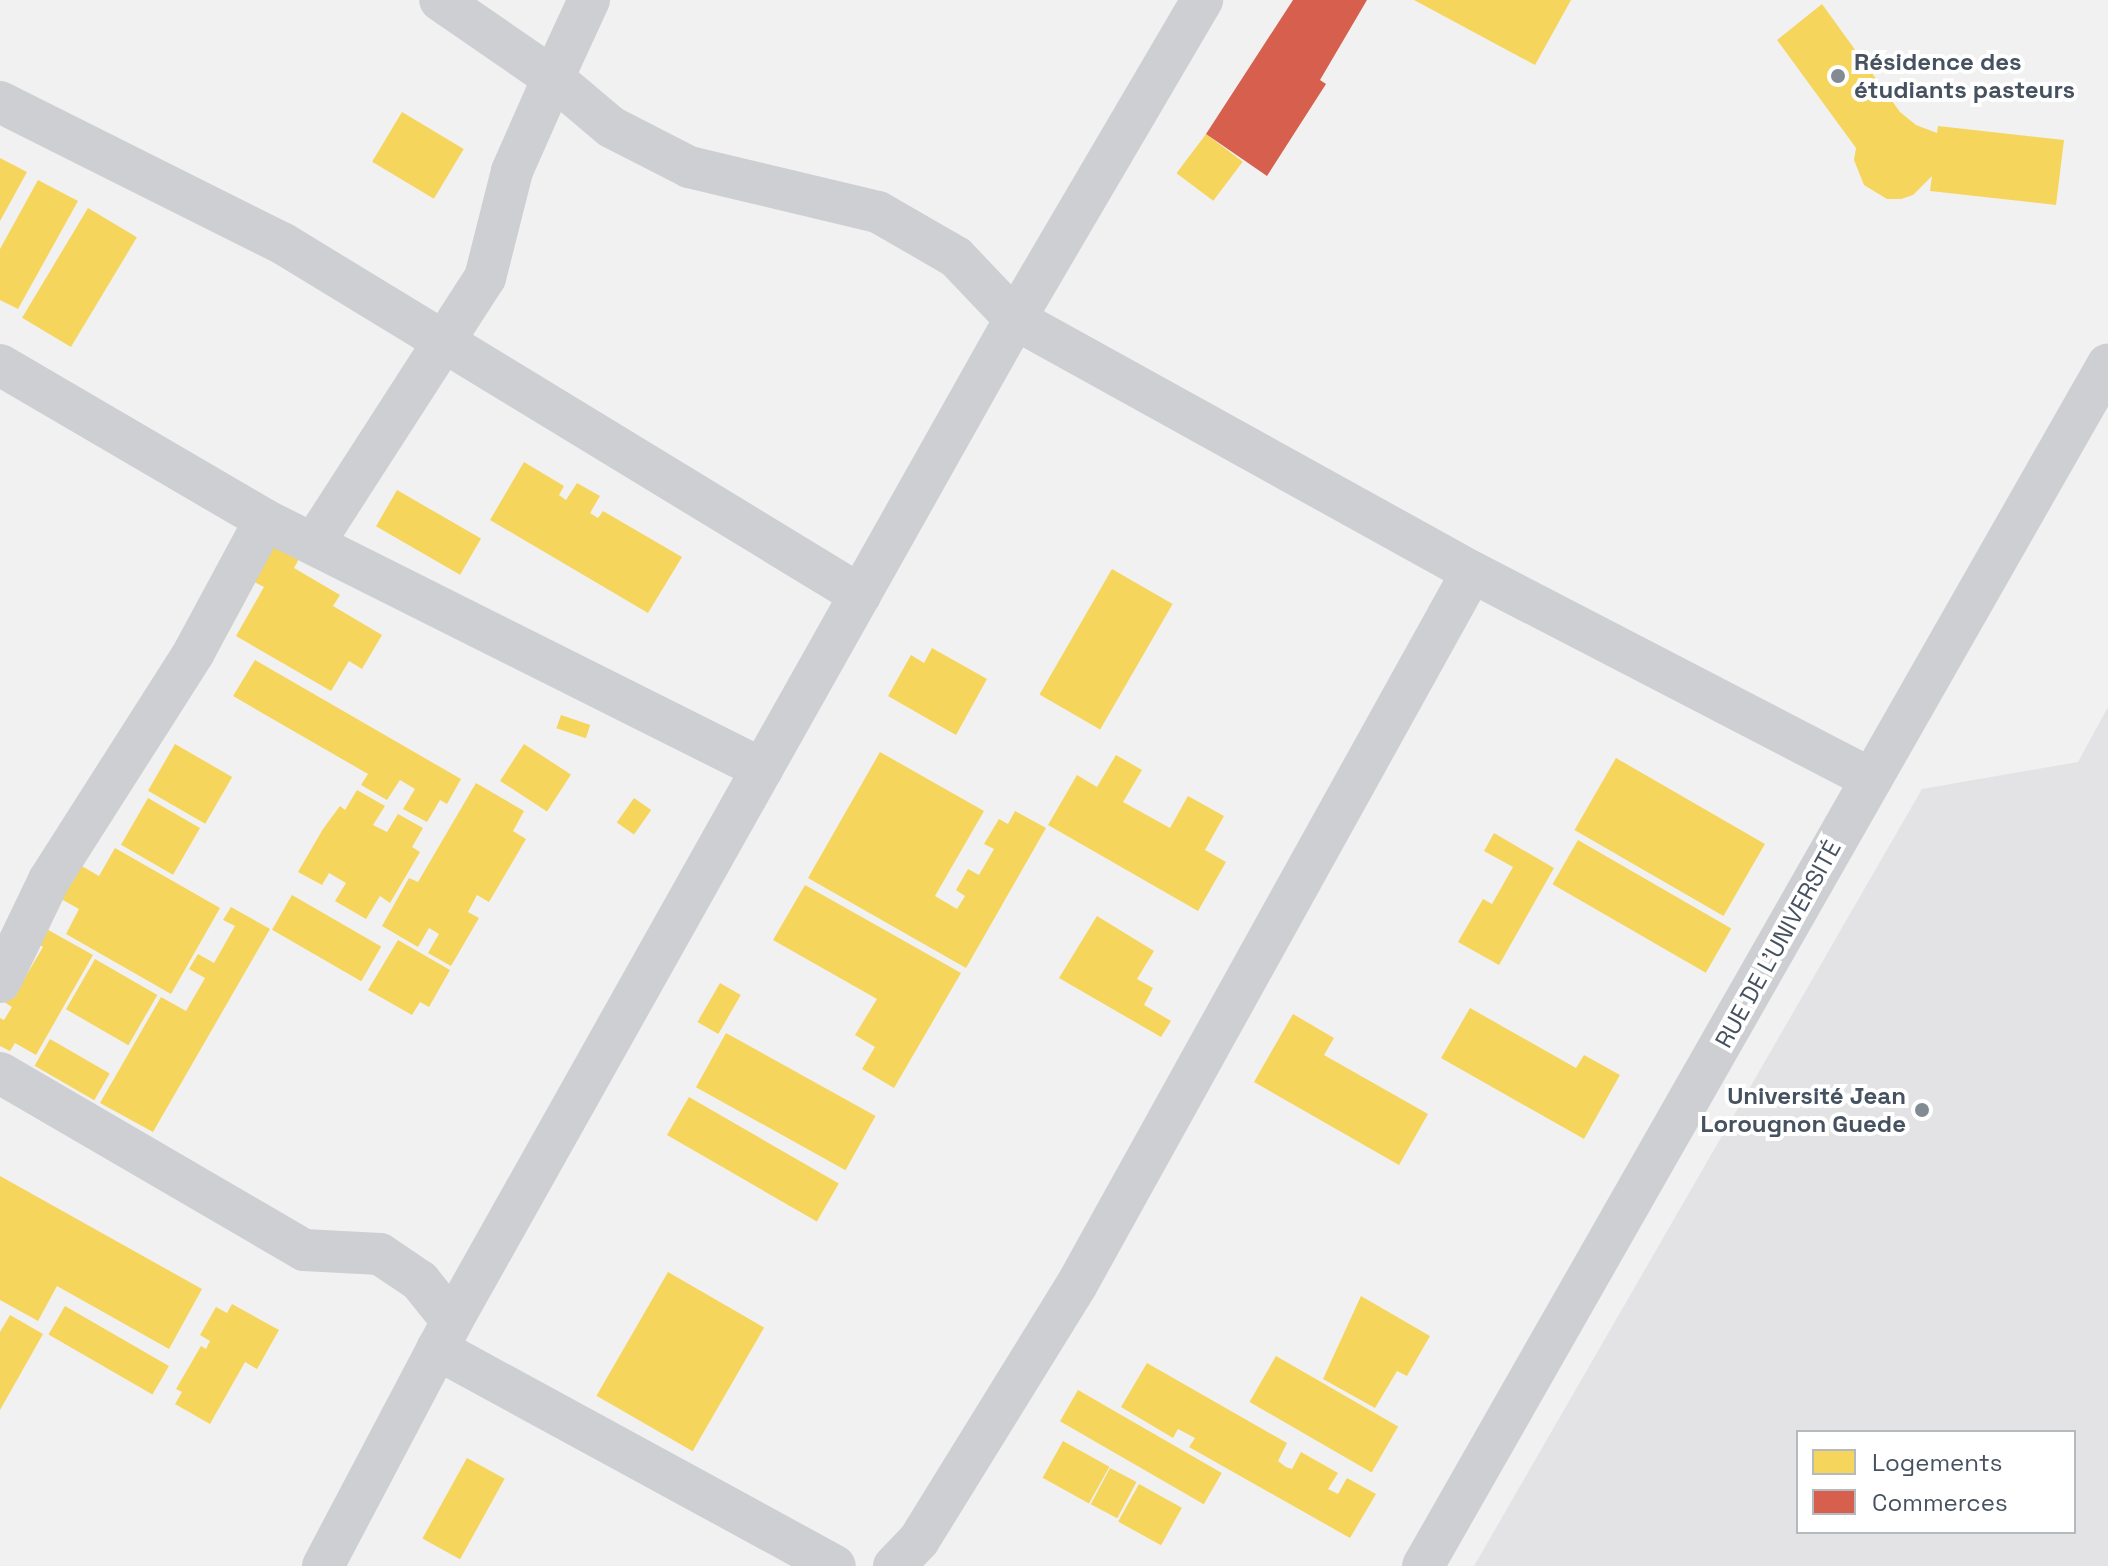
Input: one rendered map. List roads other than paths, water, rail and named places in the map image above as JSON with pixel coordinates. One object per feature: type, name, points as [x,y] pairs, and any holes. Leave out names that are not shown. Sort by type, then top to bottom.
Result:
[{"type":"street","points":[[440,0],[553,78],[611,127],[689,167],[878,212],[956,257],[1015,319],[1472,572],[1872,779]]},
{"type":"street","points":[[314,543],[446,343],[485,278],[512,171],[589,0]]},
{"type":"street","points":[[323,1566],[445,1335],[762,769],[1015,319],[1202,0]]},
{"type":"street","points":[[0,102],[282,243],[860,595]]},
{"type":"street","name":"RUE DE L'UNIVERSITÉ","points":[[1423,1566],[2108,364]]},
{"type":"street","points":[[0,365],[265,520],[762,769]]},
{"type":"street","points":[[0,982],[49,880],[194,652],[265,520]]},
{"type":"street","points":[[894,1566],[919,1540],[1076,1286],[1472,572]]},
{"type":"street","points":[[0,1073],[304,1250],[380,1254],[420,1281],[445,1335],[835,1566]]},
{"type":"place","name":"Résidence des étudiants pasteurs","points":[[1838,76]]},
{"type":"place","name":"Université Jean Lorougnon Guede","points":[[1922,1110]]}]
